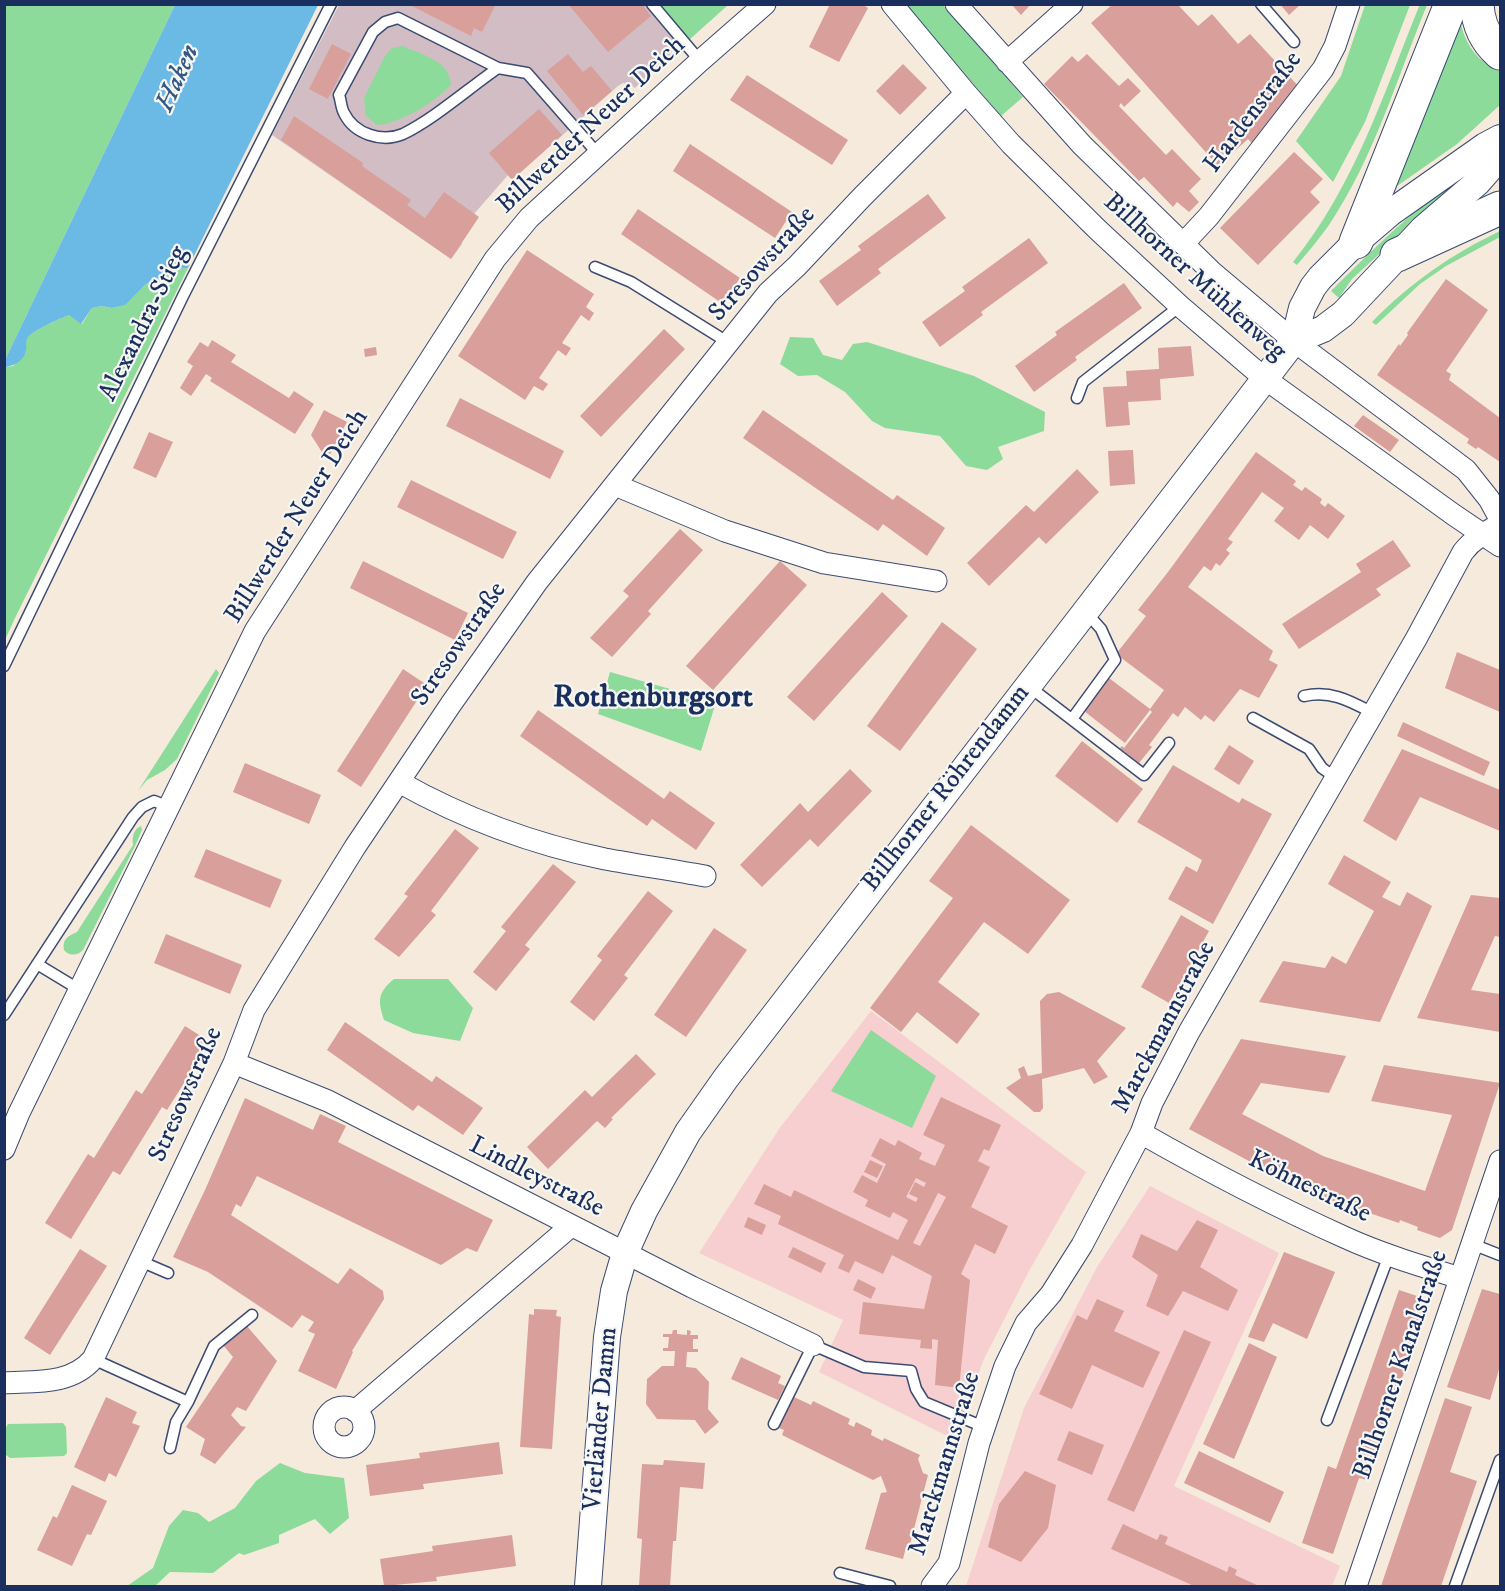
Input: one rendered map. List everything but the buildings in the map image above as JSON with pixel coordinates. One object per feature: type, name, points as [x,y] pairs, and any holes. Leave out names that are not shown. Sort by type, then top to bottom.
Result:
[{"type":"main road","points":[[1356,242],[1451,4]]},
{"type":"main road","points":[[1477,4],[1481,28],[1500,53]]},
{"type":"main road","points":[[1397,255],[1500,208]]},
{"type":"street","name":"Billwerder Neuer Deich","points":[[4,1149],[19,1113],[255,631],[495,259],[529,218],[699,61],[765,4]]},
{"type":"street","name":"Billhorner Mühlenweg","points":[[892,4],[966,93],[1046,179],[1180,306],[1264,378],[1500,546]]},
{"type":"street","name":"Billhorner Mühlenweg","points":[[957,4],[1006,62],[1106,170],[1183,244],[1242,299],[1294,341],[1466,470],[1489,499],[1500,519]]},
{"type":"street","points":[[1006,62],[1072,4]]},
{"type":"street","name":"Hardenstraße","points":[[1183,244],[1209,216],[1310,88],[1335,46],[1349,4]]},
{"type":"street","name":"Stresowstraße","points":[[4,1383],[64,1378],[77,1373],[93,1359],[234,1063],[254,1010],[356,847],[451,704],[530,592],[768,292],[797,266],[966,93]]},
{"type":"street","name":"Billhorner Röhrendamm","points":[[625,1253],[644,1211],[703,1109],[1027,685],[1294,341],[1302,308],[1312,287],[1356,242],[1390,213],[1485,146],[1500,138]]},
{"type":"street","name":"Billhorner Röhrendamm","points":[[1294,341],[1323,329],[1343,314],[1423,229],[1478,182],[1500,158]]},
{"type":"street","points":[[615,485],[725,531],[824,563],[936,581]]},
{"type":"street","name":"Marckmannstraße","points":[[932,1587],[949,1563],[984,1426],[1005,1366],[1026,1323],[1051,1294],[1082,1245],[1141,1133],[1152,1103],[1189,1032],[1373,713],[1462,552],[1482,534],[1500,524]]},
{"type":"street","points":[[399,782],[433,802],[497,828],[548,844],[604,858],[705,876]]},
{"type":"street","name":"Lindleystraße","points":[[234,1063],[328,1101],[692,1287],[813,1345]]},
{"type":"street","name":"Köhnestraße","points":[[1141,1133],[1286,1209],[1345,1237],[1389,1255],[1460,1278]]},
{"type":"street","name":"Billhorner Kanalstraße","points":[[1356,1587],[1472,1244],[1494,1203],[1500,1161]]},
{"type":"street","points":[[355,1411],[571,1226]]},
{"type":"street","name":"Vierländer Damm","points":[[588,1587],[607,1337],[614,1291],[625,1253]]},
{"type":"lane","name":"Alexandra-Stieg","points":[[4,666],[183,296],[331,4]]},
{"type":"lane","points":[[652,4],[699,61]]},
{"type":"lane","points":[[1261,4],[1294,42]]},
{"type":"lane","points":[[498,68],[421,123],[401,135],[383,139],[366,134],[354,126],[343,112],[339,95],[373,32],[385,22],[398,18],[498,68],[526,73],[598,154]]},
{"type":"lane","points":[[595,267],[631,282],[729,343]]},
{"type":"lane","points":[[1077,398],[1083,382],[1180,306]]},
{"type":"lane","points":[[1072,719],[1115,660],[1101,629],[1085,611]]},
{"type":"lane","points":[[1027,685],[1144,775],[1169,743]]},
{"type":"lane","points":[[1304,696],[1336,695],[1373,713]]},
{"type":"lane","points":[[1254,718],[1309,749],[1322,768],[1336,778]]},
{"type":"lane","points":[[4,1015],[142,807],[154,801],[169,807]]},
{"type":"lane","points":[[37,964],[80,990]]},
{"type":"lane","points":[[1472,1244],[1500,1255]]},
{"type":"lane","points":[[1328,1420],[1389,1255]]},
{"type":"lane","points":[[140,1261],[168,1274]]},
{"type":"lane","points":[[170,1448],[176,1422],[214,1346],[252,1315]]},
{"type":"lane","points":[[774,1424],[813,1345],[864,1367],[911,1371],[916,1389],[924,1402],[984,1426]]},
{"type":"lane","points":[[93,1359],[188,1402]]},
{"type":"lane","points":[[1455,1587],[1500,1460]]},
{"type":"lane","points":[[840,1573],[890,1587]]},
{"type":"shaded area","points":[[339,5],[645,5],[680,46],[635,88],[623,83],[618,86],[512,180],[508,175],[474,214],[462,244],[451,259],[272,135]]},
{"type":"shaded area","points":[[871,1011],[1086,1172],[1029,1271],[984,1359],[953,1439],[819,1372],[843,1320],[699,1253],[779,1129]]},
{"type":"shaded area","points":[[1150,1186],[1279,1253],[1174,1486],[1340,1566],[1332,1586],[966,1586],[1024,1408],[1097,1267]]},
{"type":"green space","points":[[1420,4],[1427,5],[1384,117],[1359,173],[1329,225],[1297,265],[1293,262],[1315,233],[1351,171]]},
{"type":"green space","points":[[4,5],[175,5],[5,360],[4,360]]},
{"type":"green space","points":[[660,5],[728,5],[689,40]]},
{"type":"green space","points":[[906,5],[943,5],[1023,97],[1001,116]]},
{"type":"green space","points":[[1365,5],[1410,5],[1365,122],[1333,182],[1296,141],[1341,76]]},
{"type":"green space","points":[[1460,19],[1473,51],[1485,63],[1500,71],[1500,105],[1457,144],[1390,191]]},
{"type":"green space","points":[[403,46],[440,64],[449,76],[451,84],[437,97],[407,116],[377,125],[366,116],[364,98],[385,56],[392,48]]},
{"type":"green space","points":[[1472,169],[1352,279],[1339,298],[1331,291],[1429,199]]},
{"type":"green space","points":[[1500,231],[1500,237],[1446,266],[1420,284],[1376,325],[1372,322],[1432,270]]},
{"type":"green space","points":[[188,268],[5,640],[5,367],[13,366],[26,352],[28,336],[41,328],[69,315],[82,324],[92,308],[102,306],[112,308],[124,305],[146,284],[174,269]]},
{"type":"green space","points":[[790,337],[813,338],[823,355],[842,360],[853,344],[867,342],[974,376],[1045,412],[1044,431],[998,447],[1003,459],[987,470],[966,466],[940,436],[885,428],[872,421],[845,392],[817,375],[798,376],[780,364]]},
{"type":"green space","points":[[216,669],[219,673],[177,759],[165,770],[147,780],[138,791]]},
{"type":"green space","points":[[610,672],[716,702],[701,751],[598,714]]},
{"type":"green space","points":[[141,826],[142,830],[135,846],[83,950],[76,954],[68,953],[64,950],[65,941],[77,932],[133,845],[136,829]]},
{"type":"green space","points":[[394,979],[448,979],[473,1008],[460,1041],[413,1033],[384,1020],[380,998],[384,989]]},
{"type":"green space","points":[[871,1030],[936,1076],[912,1128],[831,1091]]},
{"type":"green space","points":[[63,1423],[66,1427],[67,1453],[64,1456],[10,1458],[6,1455],[5,1429],[8,1424]]},
{"type":"green space","points":[[280,1463],[305,1473],[344,1478],[349,1518],[330,1534],[315,1519],[279,1535],[279,1543],[244,1555],[239,1553],[213,1573],[170,1572],[155,1586],[127,1586],[153,1568],[169,1526],[183,1510],[198,1513],[209,1522],[235,1508],[256,1481]]},
{"type":"water","name":"Haken","points":[[175,5],[318,5],[188,268],[174,269],[146,284],[125,305],[112,308],[102,306],[92,308],[81,324],[69,315],[41,328],[28,337],[23,358],[5,367],[5,360]]},
{"type":"district","name":"Rothenburgsort","points":[[653,699]]}]
